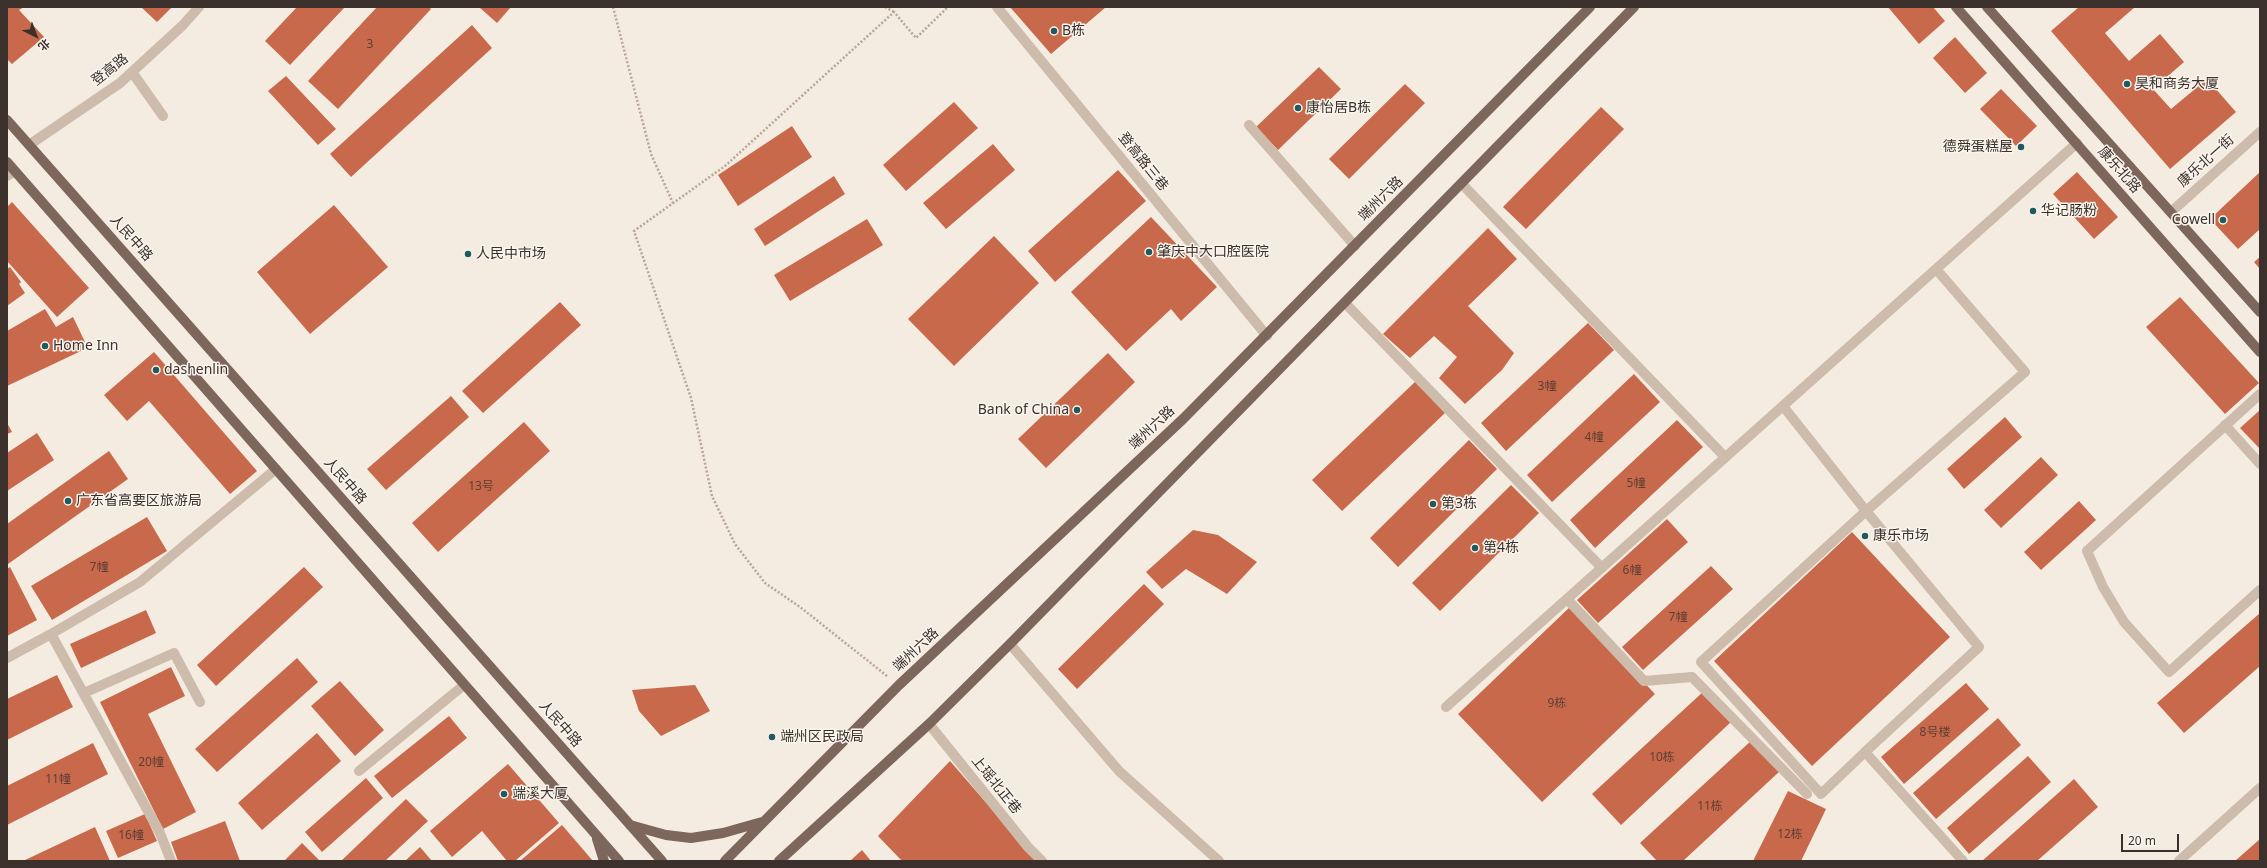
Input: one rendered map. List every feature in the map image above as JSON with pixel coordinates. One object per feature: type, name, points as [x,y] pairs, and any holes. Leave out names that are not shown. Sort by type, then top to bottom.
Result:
[{"type":"main road","points":[[779,861],[929,724],[1010,644],[1634,7]]},
{"type":"main road","name":"康乐北路","points":[[1956,7],[2260,352]]},
{"type":"main road","name":"康乐北路","points":[[1986,7],[2260,312]]},
{"type":"main road","name":"端州六路","points":[[725,861],[899,685],[1183,418],[1267,336],[1588,8]]},
{"type":"main road","name":"人民中路","points":[[7,120],[30,144],[662,861]]},
{"type":"main road","points":[[7,162],[11,174],[276,470],[619,861]]},
{"type":"main road","points":[[630,825],[666,835],[691,838],[723,833],[764,821]]},
{"type":"main road","points":[[596,836],[604,861]]},
{"type":"street","name":"登高路","points":[[30,144],[120,83],[199,7]]},
{"type":"street","name":"登高路三巷","points":[[997,7],[1267,336]]},
{"type":"street","points":[[132,72],[163,116]]},
{"type":"street","points":[[1249,125],[1355,246]]},
{"type":"street","name":"康乐北一街","points":[[2171,212],[2260,132]]},
{"type":"street","points":[[1446,707],[2077,143]]},
{"type":"street","points":[[1462,184],[1725,457]]},
{"type":"street","points":[[1783,406],[1866,511],[1979,647],[1821,794],[1702,662],[1866,511],[2025,372],[1936,269]]},
{"type":"street","points":[[1345,303],[1602,568]]},
{"type":"street","points":[[2260,394],[2087,551],[2103,587],[2124,622],[2169,672],[2260,590]]},
{"type":"street","points":[[2225,425],[2260,464]]},
{"type":"street","points":[[7,658],[140,582],[276,470]]},
{"type":"street","points":[[1567,599],[1644,681],[1692,677],[1806,794]]},
{"type":"street","points":[[51,634],[160,833],[171,861]]},
{"type":"street","points":[[1010,644],[1119,771],[1219,861]]},
{"type":"street","points":[[84,693],[174,652],[200,702]]},
{"type":"street","points":[[359,771],[464,685]]},
{"type":"street","name":"上瑶北正巷","points":[[929,724],[1028,847],[1042,861]]},
{"type":"street","points":[[1865,752],[1963,861]]},
{"type":"street","points":[[2179,861],[2260,788]]},
{"type":"path","points":[[613,7],[651,154],[674,203]]},
{"type":"path","points":[[885,7],[894,12],[916,38],[948,7]]},
{"type":"path","points":[[894,12],[726,166],[634,231],[691,398],[712,496],[734,544],[764,583],[800,607],[899,685]]},
{"type":"building","points":[[7,7],[24,7],[19,10],[44,37],[12,64],[7,59]]},
{"type":"building","points":[[141,7],[172,7],[157,22]]},
{"type":"building","points":[[297,7],[345,7],[290,65],[265,41]]},
{"type":"building","points":[[377,7],[429,7],[431,9],[338,109],[308,81]]},
{"type":"building","points":[[479,7],[511,7],[497,23]]},
{"type":"building","name":"B栋","points":[[1010,7],[1106,7],[1051,54]]},
{"type":"building","points":[[1888,7],[1933,7],[1945,21],[1919,44]]},
{"type":"building","name":"昊和商务大厦","points":[[2079,7],[2135,7],[2105,33],[2129,61],[2160,34],[2184,62],[2153,89],[2171,109],[2207,79],[2236,112],[2170,169],[2051,31]]},
{"type":"building","points":[[472,25],[492,48],[351,177],[330,154]]},
{"type":"building","points":[[1955,37],[1987,73],[1965,93],[1933,58]]},
{"type":"building","name":"康怡居B栋","points":[[1319,67],[1341,89],[1278,150],[1256,127]]},
{"type":"building","points":[[286,76],[336,129],[318,145],[268,91]]},
{"type":"building","points":[[1405,84],[1425,103],[1349,179],[1329,159]]},
{"type":"building","points":[[2001,89],[2037,126],[2016,146],[1980,109]]},
{"type":"building","points":[[954,102],[978,128],[906,191],[883,165]]},
{"type":"building","points":[[1601,107],[1624,129],[1526,229],[1503,207]]},
{"type":"building","points":[[792,126],[812,157],[738,206],[718,175]]},
{"type":"building","points":[[993,144],[1015,170],[946,229],[923,203]]},
{"type":"building","points":[[1118,170],[1146,201],[1055,282],[1028,251]]},
{"type":"building","points":[[2077,172],[2118,217],[2094,239],[2053,194]]},
{"type":"building","points":[[2260,172],[2260,229],[2238,249],[2210,219]]},
{"type":"building","points":[[834,176],[845,194],[765,246],[754,229]]},
{"type":"building","points":[[12,202],[89,288],[57,317],[7,261],[7,207]]},
{"type":"building","points":[[334,205],[388,267],[310,334],[257,272]]},
{"type":"building","name":"肇庆中大口腔医院","points":[[1151,217],[1217,287],[1181,321],[1171,309],[1126,351],[1071,292]]},
{"type":"building","points":[[867,219],[883,245],[790,301],[774,275]]},
{"type":"building","points":[[1488,228],[1517,259],[1468,306],[1514,353],[1502,370],[1465,404],[1439,378],[1457,357],[1434,336],[1410,358],[1383,334]]},
{"type":"building","points":[[994,236],[1039,283],[954,366],[908,319]]},
{"type":"building","points":[[2260,257],[2260,269],[2254,262]]},
{"type":"building","points":[[10,267],[21,282],[19,284],[25,293],[7,306],[7,269]]},
{"type":"building","points":[[2180,297],[2259,383],[2225,414],[2146,327]]},
{"type":"building","points":[[560,302],[581,325],[483,413],[462,391]]},
{"type":"building","name":"Home Inn","points":[[45,309],[56,327],[73,317],[85,342],[81,351],[7,386],[7,331]]},
{"type":"building","points":[[1588,323],[1614,350],[1506,451],[1481,423]]},
{"type":"building","points":[[154,352],[257,471],[230,494],[149,401],[127,421],[104,395]]},
{"type":"building","name":"Bank of China","points":[[1108,353],[1135,382],[1046,468],[1018,439]]},
{"type":"building","points":[[1634,374],[1660,402],[1552,502],[1527,475]]},
{"type":"building","points":[[1416,381],[1445,413],[1342,511],[1312,480]]},
{"type":"building","points":[[451,396],[469,417],[386,490],[367,469]]},
{"type":"building","points":[[2260,410],[2260,449],[2240,428]]},
{"type":"building","points":[[2005,417],[2022,437],[1964,489],[1947,469]]},
{"type":"building","points":[[1677,420],[1703,447],[1595,548],[1570,520]]},
{"type":"building","points":[[524,422],[550,451],[438,552],[412,523]]},
{"type":"building","points":[[7,423],[12,432],[7,434]]},
{"type":"building","points":[[37,433],[54,460],[7,491],[7,453]]},
{"type":"building","name":"第3栋","points":[[1469,440],[1497,469],[1398,567],[1370,538]]},
{"type":"building","name":"广东省高要区旅游局","points":[[109,451],[128,479],[8,564],[7,524]]},
{"type":"building","points":[[2041,457],[2058,475],[2001,528],[1984,510]]},
{"type":"building","name":"第4栋","points":[[1511,485],[1539,513],[1440,611],[1412,583]]},
{"type":"building","points":[[2079,501],[2096,520],[2041,570],[2024,552]]},
{"type":"building","points":[[147,517],[167,551],[52,620],[31,586]]},
{"type":"building","points":[[1667,519],[1688,542],[1598,623],[1577,600]]},
{"type":"building","points":[[1193,530],[1218,535],[1257,562],[1227,594],[1186,569],[1162,589],[1146,572]]},
{"type":"building","points":[[1852,532],[1950,637],[1812,766],[1714,661]]},
{"type":"building","points":[[1711,566],[1733,589],[1643,670],[1622,647]]},
{"type":"building","points":[[10,567],[37,620],[7,636],[7,569]]},
{"type":"building","points":[[304,567],[323,587],[216,686],[197,665]]},
{"type":"building","points":[[1144,584],[1164,604],[1077,689],[1058,669]]},
{"type":"building","points":[[1571,606],[1655,694],[1542,802],[1458,714]]},
{"type":"building","points":[[146,610],[156,633],[81,668],[70,644]]},
{"type":"building","points":[[2260,613],[2260,666],[2184,733],[2157,703]]},
{"type":"building","points":[[297,658],[318,682],[217,772],[195,749]]},
{"type":"building","points":[[171,667],[185,696],[148,714],[196,812],[163,829],[100,702]]},
{"type":"building","points":[[57,675],[73,707],[7,740],[7,699]]},
{"type":"building","points":[[340,681],[384,730],[355,756],[311,706]]},
{"type":"building","points":[[1966,683],[1989,709],[1904,784],[1881,757]]},
{"type":"building","points":[[695,685],[710,711],[661,736],[639,711],[632,690]]},
{"type":"building","points":[[1704,691],[1732,721],[1621,825],[1592,794]]},
{"type":"building","points":[[449,716],[467,738],[392,798],[374,776]]},
{"type":"building","points":[[1998,718],[2021,745],[1936,819],[1913,793]]},
{"type":"building","points":[[317,733],[341,761],[262,830],[238,803]]},
{"type":"building","points":[[1752,740],[1780,771],[1683,861],[1657,861],[1640,843]]},
{"type":"building","points":[[93,743],[108,774],[7,825],[7,786]]},
{"type":"building","points":[[2028,756],[2051,782],[1969,854],[1947,828]]},
{"type":"building","points":[[950,761],[1038,861],[902,861],[878,836]]},
{"type":"building","name":"端溪大厦","points":[[508,764],[559,823],[515,861],[507,861],[482,831],[452,857],[430,831]]},
{"type":"building","points":[[366,778],[383,798],[322,852],[305,832]]},
{"type":"building","points":[[2074,779],[2098,807],[2037,861],[1982,861]]},
{"type":"building","points":[[1788,791],[1826,809],[1801,861],[1753,861]]},
{"type":"building","points":[[406,799],[428,821],[385,861],[341,861]]},
{"type":"building","points":[[145,814],[157,841],[118,858],[106,831]]},
{"type":"building","points":[[225,821],[240,861],[178,861],[171,842]]},
{"type":"building","points":[[562,825],[593,861],[520,861]]},
{"type":"building","points":[[95,827],[110,861],[23,861]]},
{"type":"building","points":[[2260,839],[2260,861],[2235,861]]},
{"type":"building","points":[[302,843],[320,861],[284,861]]},
{"type":"building","points":[[420,847],[432,861],[405,861]]},
{"type":"building","points":[[862,850],[871,861],[850,861]]},
{"type":"place","name":"B栋","points":[[1054,31]]},
{"type":"place","name":"昊和商务大厦","points":[[2127,84]]},
{"type":"place","name":"康怡居B栋","points":[[1298,108]]},
{"type":"place","name":"德舜蛋糕屋","points":[[2021,147]]},
{"type":"place","name":"华记肠粉","points":[[2033,211]]},
{"type":"place","name":"Cowell","points":[[2223,220]]},
{"type":"place","name":"肇庆中大口腔医院","points":[[1149,252]]},
{"type":"place","name":"人民中市场","points":[[468,254]]},
{"type":"place","name":"Home Inn","points":[[45,346]]},
{"type":"place","name":"dashenlin","points":[[156,370]]},
{"type":"place","name":"Bank of China","points":[[1077,410]]},
{"type":"place","name":"广东省高要区旅游局","points":[[68,501]]},
{"type":"place","name":"第3栋","points":[[1433,504]]},
{"type":"place","name":"康乐市场","points":[[1865,536]]},
{"type":"place","name":"第4栋","points":[[1475,548]]},
{"type":"place","name":"端州区民政局","points":[[772,737]]},
{"type":"place","name":"端溪大厦","points":[[504,794]]}]
